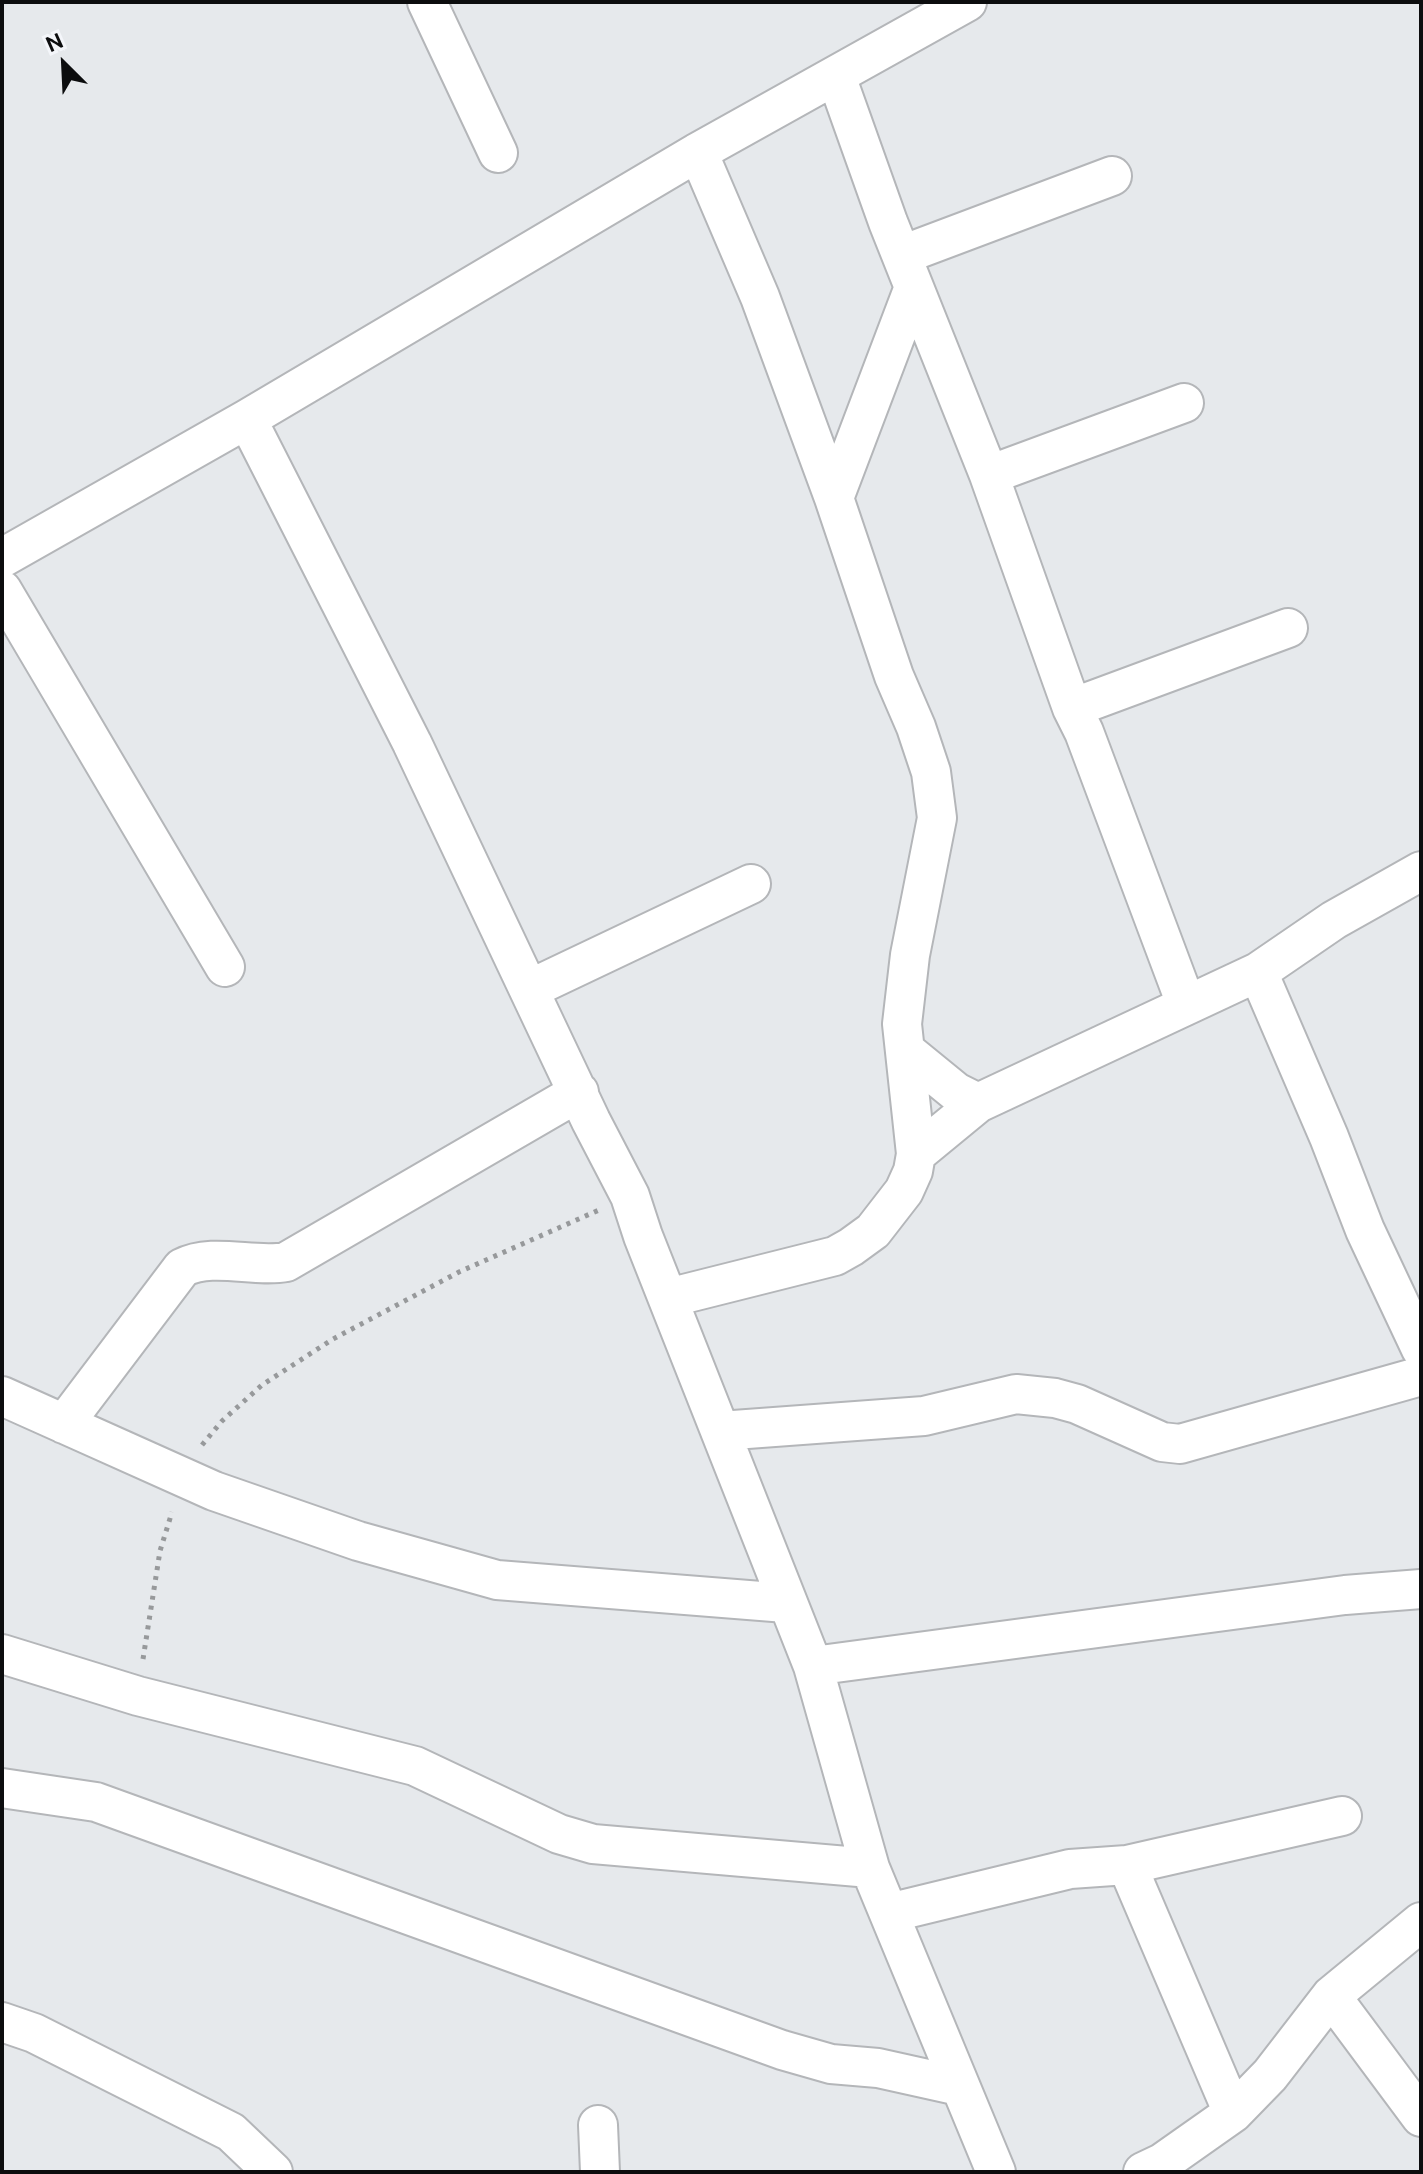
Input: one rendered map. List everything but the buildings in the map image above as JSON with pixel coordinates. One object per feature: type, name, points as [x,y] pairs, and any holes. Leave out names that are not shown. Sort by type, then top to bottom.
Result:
[{"type":"street","points":[[427,2],[498,153]]},
{"type":"street","points":[[2,558],[247,419],[698,152],[967,2]]},
{"type":"street","points":[[836,76],[1186,1004]]},
{"type":"street","points":[[668,1298],[824,1259],[843,1251],[873,1231],[904,1191],[916,1154],[902,1024],[910,955],[937,818],[931,772],[894,676],[834,498],[760,297],[698,152]]},
{"type":"street","points":[[834,498],[908,271],[1112,176]]},
{"type":"street","points":[[989,475],[1184,403]]},
{"type":"street","points":[[247,419],[412,743],[630,1196],[813,1666],[870,1868],[996,2172]]},
{"type":"street","points":[[2,590],[225,967]]},
{"type":"street","points":[[1072,708],[1288,628]]},
{"type":"street","points":[[916,1154],[978,1103],[1258,972],[1334,920],[1421,871]]},
{"type":"street","points":[[530,989],[751,884]]},
{"type":"street","points":[[1258,972],[1365,1230],[1421,1349]]},
{"type":"street","points":[[907,1052],[956,1092],[978,1103]]},
{"type":"street","points":[[64,1424],[182,1268],[193,1262],[208,1261],[270,1265],[286,1262],[579,1092]]},
{"type":"street","points":[[720,1431],[924,1416],[1016,1394],[1066,1401],[1162,1442],[1180,1444],[1421,1376]]},
{"type":"street","points":[[2,1396],[214,1491],[358,1541],[497,1580],[786,1603]]},
{"type":"street","points":[[813,1666],[1345,1595],[1421,1589]]},
{"type":"street","points":[[2,1654],[138,1696],[415,1766],[559,1834],[593,1844],[870,1868]]},
{"type":"street","points":[[2,1788],[96,1802],[782,2050],[831,2064],[878,2068],[959,2086]]},
{"type":"street","points":[[889,1913],[1070,1869],[1127,1865],[1342,1816]]},
{"type":"street","points":[[1127,1865],[1233,2113]]},
{"type":"street","points":[[1143,2172],[1162,2163],[1233,2113],[1270,2075],[1331,1996],[1421,1922]]},
{"type":"street","points":[[1331,1996],[1421,2117]]},
{"type":"street","points":[[2,2022],[34,2033],[231,2132],[273,2172]]},
{"type":"street","points":[[598,2125],[600,2172]]},
{"type":"path","points":[[138,1696],[160,1551],[182,1477],[222,1421],[262,1385],[333,1339],[459,1272],[630,1196]]}]
